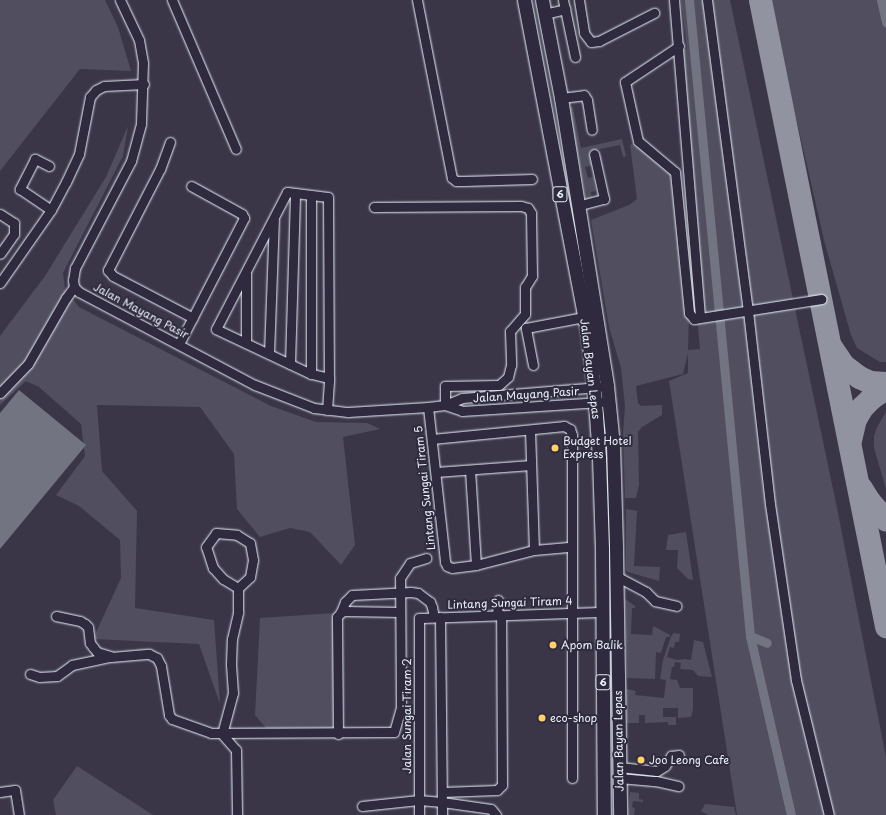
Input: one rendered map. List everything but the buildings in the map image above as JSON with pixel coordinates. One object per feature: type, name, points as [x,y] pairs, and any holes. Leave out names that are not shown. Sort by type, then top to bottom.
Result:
[{"type":"highway","name":"Jalan Bayan Lepas","points":[[524,0],[584,317],[601,387]]},
{"type":"highway","name":"Jalan Bayan Lepas","points":[[542,0],[561,98],[577,206],[600,339],[602,402],[599,458],[604,815]]},
{"type":"highway","points":[[600,339],[612,378],[616,411],[613,445]]},
{"type":"highway","name":"Jalan Bayan Lepas","points":[[602,402],[613,445],[620,815]]},
{"type":"street","points":[[0,393],[28,364],[66,298],[74,287],[72,280],[75,268],[131,161],[141,124],[144,84],[143,63],[139,40],[120,0]]},
{"type":"street","points":[[172,0],[236,150]]},
{"type":"street","points":[[417,0],[452,178],[464,181],[532,179]]},
{"type":"street","points":[[579,0],[584,33],[591,42],[599,41],[654,13]]},
{"type":"street","points":[[674,0],[703,317]]},
{"type":"street","points":[[707,0],[748,311],[770,504],[796,680],[830,815]]},
{"type":"street","points":[[544,14],[565,2],[575,57]]},
{"type":"street","points":[[679,46],[628,79],[625,82],[625,86],[638,141],[675,172],[689,313],[694,319],[822,299]]},
{"type":"street","points":[[0,283],[52,210],[79,154],[90,97],[96,90],[104,86],[144,84]]},
{"type":"street","points":[[561,98],[584,95],[587,100],[592,130]]},
{"type":"street","points":[[170,142],[160,170],[108,270],[113,276],[193,318]]},
{"type":"street","points":[[577,206],[604,199],[594,154]]},
{"type":"street","points":[[50,166],[35,159],[20,189],[52,210]]},
{"type":"street","points":[[179,344],[244,218],[242,214],[191,186]]},
{"type":"street","points":[[327,410],[329,378],[328,197],[287,192],[216,329],[311,374],[329,378]]},
{"type":"street","points":[[290,364],[295,193]]},
{"type":"street","points":[[311,195],[311,374]]},
{"type":"street","points":[[374,207],[521,206],[528,208],[531,213],[532,276],[525,287],[525,314],[510,332],[511,365],[508,377],[499,385],[445,386],[446,405]]},
{"type":"street","points":[[0,214],[14,224],[14,234],[0,254]]},
{"type":"street","points":[[269,354],[274,216]]},
{"type":"street","points":[[246,270],[246,343]]},
{"type":"street","name":"Jalan Mayang Pasir","points":[[74,287],[119,315],[179,344],[255,385],[314,408],[348,412],[446,405],[462,398],[601,387]]},
{"type":"street","points":[[533,365],[526,328],[584,317]]},
{"type":"street","name":"Jalan Mayang Pasir","points":[[446,405],[462,411],[602,402]]},
{"type":"street","name":"Lintang Sungai Tiram 5","points":[[428,406],[446,562],[448,566],[452,568],[476,565]]},
{"type":"street","points":[[432,439],[564,426],[570,429],[572,435],[572,778]]},
{"type":"street","points":[[530,430],[534,550]]},
{"type":"street","points":[[436,472],[531,465]]},
{"type":"street","points":[[470,470],[476,565],[534,550],[571,547]]},
{"type":"street","points":[[222,734],[233,693],[231,664],[232,639],[238,612],[238,588],[250,577],[253,560],[250,542],[237,535],[216,533],[206,547],[212,568],[223,580],[238,588]]},
{"type":"street","points":[[30,674],[39,677],[56,676],[72,665],[111,657],[142,654],[157,658],[161,666],[169,715],[172,719],[211,733],[338,734],[394,732],[401,708],[400,578],[405,568],[410,563],[426,558]]},
{"type":"street","points":[[616,576],[646,592],[655,601],[676,606]]},
{"type":"street","points":[[338,734],[337,617],[344,605],[352,595],[411,592],[422,596],[432,607],[437,617],[442,815]]},
{"type":"street","points":[[362,806],[497,790],[502,785],[498,600]]},
{"type":"street","points":[[341,612],[400,612]]},
{"type":"street","name":"Lintang Sungai Tiram 4","points":[[419,618],[602,612]]},
{"type":"street","points":[[56,616],[80,621],[85,624],[88,627],[90,643],[93,647],[97,652],[111,657]]},
{"type":"street","name":"Jalan Sungai Tiram 2","points":[[419,618],[420,815]]},
{"type":"street","points":[[401,708],[419,706]]},
{"type":"street","points":[[222,734],[236,750],[237,815]]},
{"type":"street","points":[[619,773],[657,771],[664,766],[671,756],[679,755]]},
{"type":"street","points":[[656,781],[657,771]]},
{"type":"street","points":[[619,773],[678,786]]},
{"type":"street","points":[[0,792],[15,790],[19,815]]},
{"type":"street","points":[[442,797],[491,809],[496,815]]},
{"type":"shaded area","points":[[0,0],[105,0],[118,27],[131,71],[80,69],[0,171]]},
{"type":"shaded area","points":[[681,0],[730,0],[836,503],[886,757],[886,815],[737,815],[669,381],[688,373],[688,353],[683,374],[636,386],[638,403],[641,406],[662,405],[662,415],[642,427],[638,432],[639,485],[636,498],[625,498],[623,433],[625,406],[621,368],[609,327],[591,220],[629,205],[637,199],[630,145],[634,143],[672,173],[689,313],[688,350],[700,349],[674,54],[687,49]]},
{"type":"shaded area","points":[[769,0],[886,0],[886,362],[880,362],[857,348],[851,335],[825,244]]},
{"type":"shaded area","points":[[569,106],[573,107],[581,148],[622,139],[626,156],[623,157],[620,145],[590,151],[593,165],[585,167],[588,178],[593,177],[596,191],[591,192],[592,198],[586,199]]},
{"type":"shaded area","points":[[128,126],[123,156],[63,273],[65,289],[79,307],[271,406],[316,422],[367,423],[380,429],[343,437],[355,545],[341,565],[310,532],[290,528],[260,537],[237,509],[234,454],[200,407],[97,405],[102,471],[137,511],[135,608],[214,620],[220,704],[199,644],[93,639],[121,578],[120,540],[79,506],[56,495],[85,456],[81,424],[39,387],[26,381],[0,405],[0,336],[45,276],[106,177]]},
{"type":"shaded area","points":[[886,412],[886,489],[874,448],[874,436],[877,427]]},
{"type":"shaded area","points":[[626,509],[637,511],[634,566],[660,567],[659,581],[628,572],[626,570]]},
{"type":"shaded area","points":[[686,532],[693,580],[688,579],[677,568],[678,550],[666,550],[668,535]]},
{"type":"shaded area","points":[[625,599],[635,606],[635,608],[632,608],[631,634],[652,635],[653,626],[670,635],[669,637],[666,637],[661,653],[656,652],[655,679],[627,678]]},
{"type":"shaded area","points":[[335,613],[333,728],[267,729],[255,715],[260,618]]},
{"type":"shaded area","points":[[674,633],[680,634],[679,642],[675,642],[674,648],[670,647],[667,657],[677,660],[691,660],[694,640],[703,642],[712,677],[698,676],[693,670],[680,669],[681,663],[675,662],[674,667],[672,667],[670,679],[677,680],[680,688],[693,688],[693,710],[691,717],[678,718],[678,708],[663,708],[663,717],[676,717],[676,725],[668,725],[668,722],[645,723],[645,715],[639,715],[639,723],[627,723],[626,689],[636,691],[635,695],[664,698],[666,680],[660,679],[663,660],[671,636]]},
{"type":"shaded area","points":[[77,766],[153,815],[56,815],[53,800]]},
{"type":"shaded area","points":[[630,792],[639,793],[639,799],[643,800],[643,802],[633,801],[632,807],[635,808],[634,815],[628,815]]},
{"type":"shaded area","points":[[705,804],[734,807],[736,815],[708,815],[701,811]]},
{"type":"water","points":[[19,390],[86,445],[0,549],[0,413]]},
{"type":"waterway","points":[[689,0],[750,636],[791,815]]},
{"type":"waterway","points":[[881,0],[886,22]]},
{"type":"waterway","points":[[750,636],[767,643]]},
{"type":"taxiway","points":[[760,0],[886,626]]},
{"type":"taxiway","points":[[831,347],[843,365],[859,377],[870,382],[886,383]]},
{"type":"taxiway","points":[[850,440],[855,419],[862,407],[871,398],[886,388]]},
{"type":"taxiway","points":[[861,488],[869,501],[886,520]]},
{"type":"place","name":"Budget Hotel Express","points":[[555,448]]},
{"type":"place","name":"Apom Balik","points":[[553,645]]},
{"type":"place","name":"eco-shop","points":[[542,718]]},
{"type":"place","name":"Joo Leong Cafe","points":[[641,760]]}]
